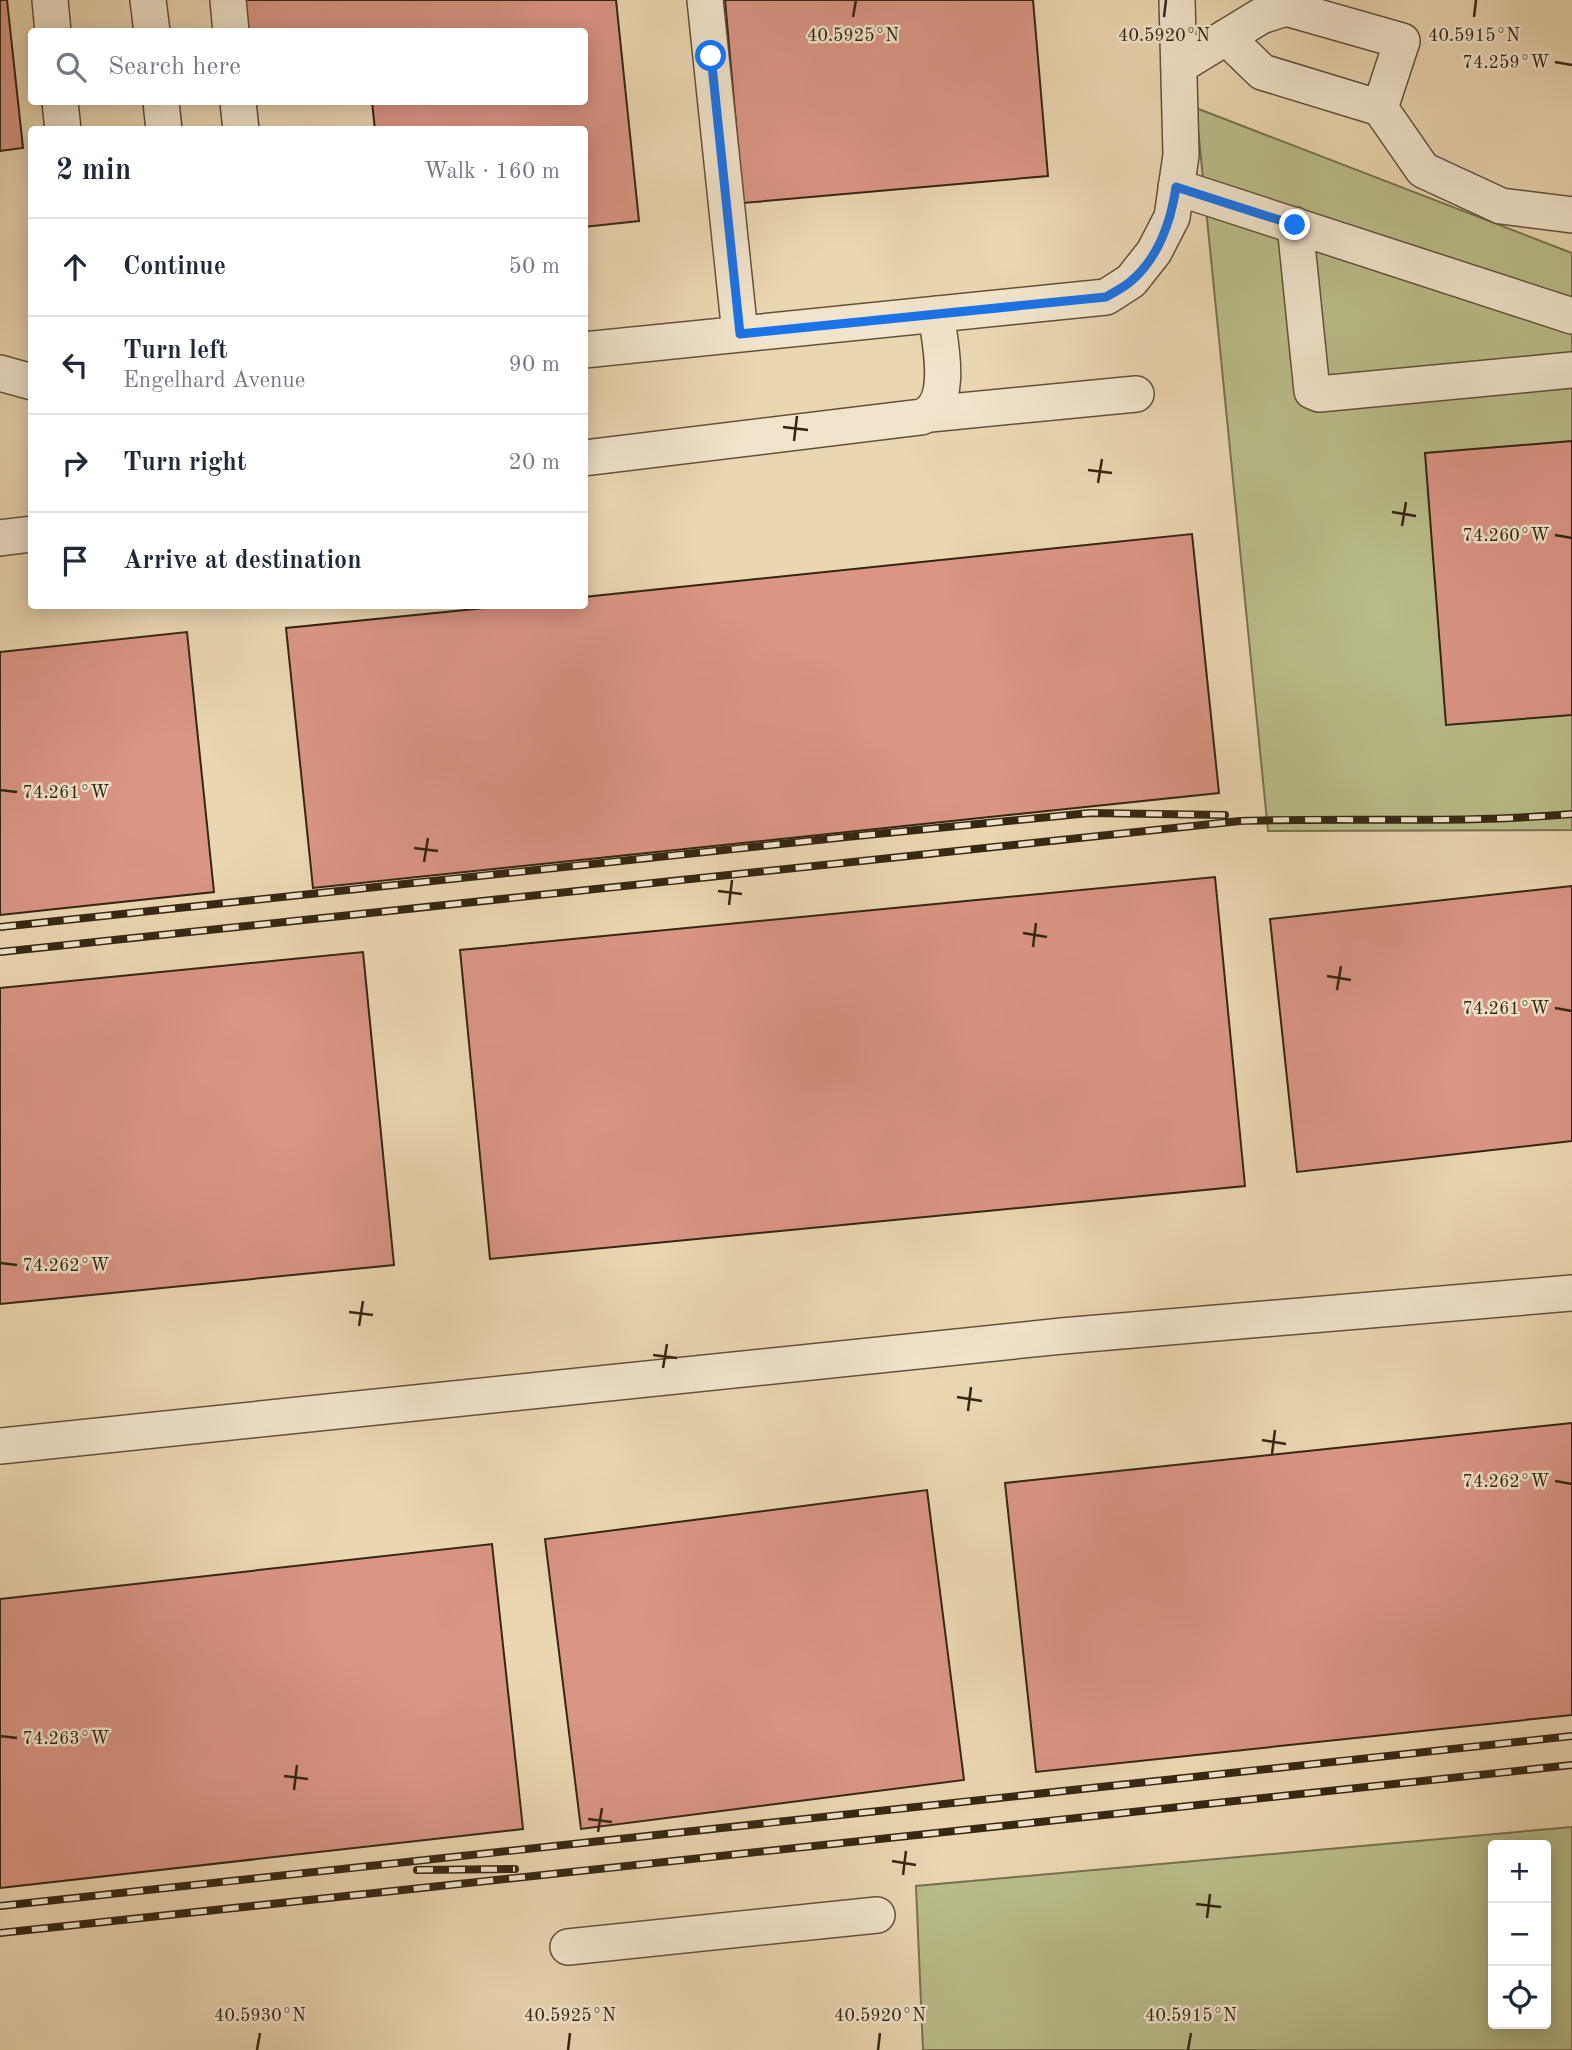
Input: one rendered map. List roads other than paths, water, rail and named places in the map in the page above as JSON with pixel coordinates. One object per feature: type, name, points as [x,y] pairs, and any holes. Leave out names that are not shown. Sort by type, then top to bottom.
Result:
[{"type":"street","points":[[50,0],[54,28]]},
{"type":"street","points":[[148,0],[152,28]]},
{"type":"street","points":[[228,0],[231,28]]},
{"type":"street","points":[[705,0],[740,334]]},
{"type":"street","points":[[588,350],[1106,297],[1131,281],[1154,252],[1172,217],[1181,155],[1177,0]]},
{"type":"street","points":[[1178,66],[1261,16],[1286,8],[1402,41],[1380,108]]},
{"type":"street","points":[[1226,37],[1262,72],[1380,108],[1423,170],[1501,206],[1572,215]]},
{"type":"street","points":[[60,105],[63,126]]},
{"type":"street","points":[[161,105],[164,126]]},
{"type":"street","points":[[238,105],[241,126]]},
{"type":"street","points":[[1176,187],[1572,316]]},
{"type":"street","points":[[1295,225],[1312,391],[1319,394],[1572,370]]},
{"type":"street","points":[[930,414],[936,406],[944,371],[936,314]]},
{"type":"street","points":[[0,373],[28,381]]},
{"type":"street","points":[[588,458],[930,414],[1136,394]]},
{"type":"street","points":[[0,538],[28,534]]},
{"type":"street","points":[[0,1446],[1062,1336],[1572,1293]]},
{"type":"street","points":[[568,1947],[877,1915]]},
{"type":"railway","points":[[0,927],[1090,813],[1225,815]]},
{"type":"railway","points":[[0,952],[1240,821],[1448,820],[1572,814]]},
{"type":"railway","points":[[0,1906],[1572,1736]]},
{"type":"railway","points":[[0,1933],[1572,1765]]},
{"type":"railway","points":[[417,1870],[515,1869]]}]
